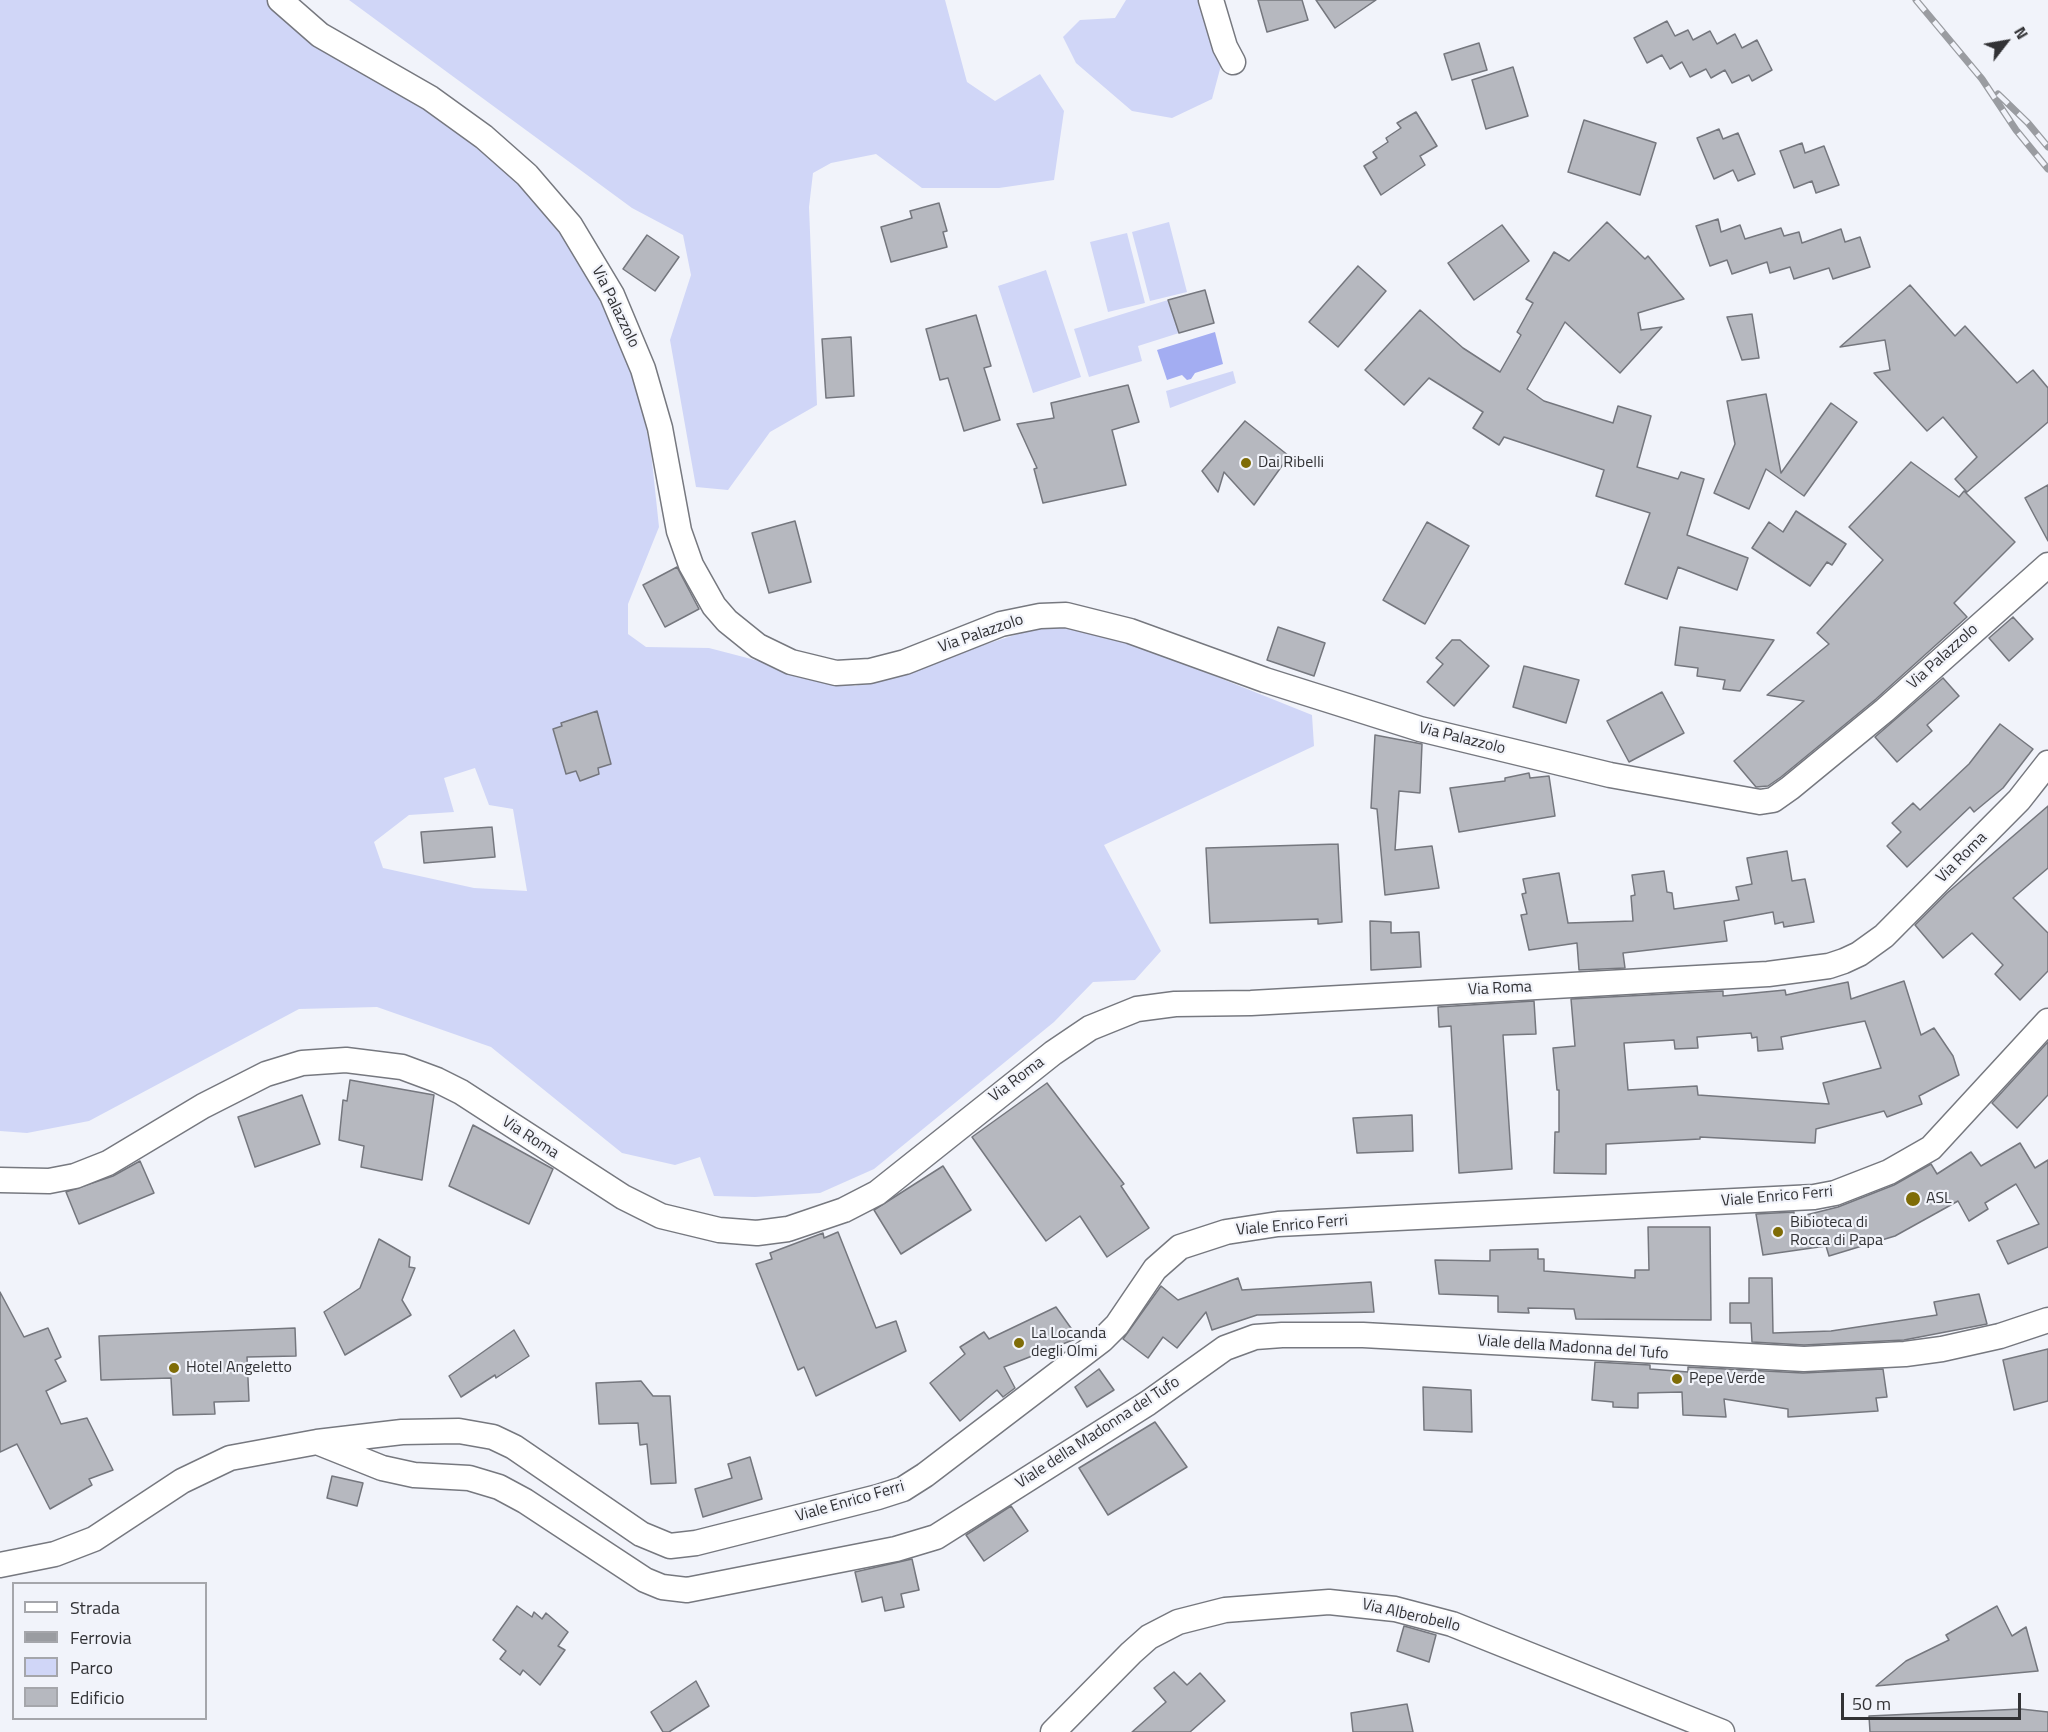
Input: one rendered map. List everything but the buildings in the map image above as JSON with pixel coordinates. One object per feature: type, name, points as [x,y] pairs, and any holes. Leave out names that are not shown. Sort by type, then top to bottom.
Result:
[{"type":"street","name":"Via Palazzolo","points":[[280,0],[314,30],[430,98],[478,132],[522,170],[570,225],[612,295],[643,369],[660,428],[679,531],[690,565],[707,595],[727,621],[758,646],[791,662],[836,673],[870,671],[905,662],[1001,624],[1040,616],[1066,615],[1130,631],[1265,680],[1413,727],[1610,775],[1760,802],[1781,795],[1808,774],[1885,710],[2048,565]]},
{"type":"street","points":[[1211,0],[1225,48],[1233,62]]},
{"type":"street","name":"Via Roma","points":[[0,1180],[49,1182],[86,1172],[119,1157],[203,1106],[266,1074],[302,1063],[346,1060],[402,1067],[437,1080],[461,1092],[623,1197],[662,1216],[719,1230],[757,1233],[788,1229],[844,1210],[877,1193],[1053,1053],[1096,1025],[1137,1009],[1175,1004],[1262,1003],[1768,974],[1844,961],[1867,949],[1884,936],[2019,800],[2048,764]]},
{"type":"street","name":"Viale Enrico Ferri","points":[[0,1565],[55,1554],[94,1539],[182,1481],[220,1462],[317,1442],[402,1432],[481,1433],[514,1447],[641,1534],[670,1546],[696,1543],[885,1495],[915,1483],[1109,1333],[1155,1269],[1180,1247],[1226,1232],[1278,1224],[1814,1197],[1835,1193],[1889,1173],[1931,1148],[1955,1125],[2048,1021]]},
{"type":"street","name":"Viale della Madonna del Tufo","points":[[317,1442],[382,1468],[414,1475],[469,1478],[499,1487],[525,1501],[645,1580],[662,1587],[687,1590],[896,1550],[936,1537],[1148,1403],[1225,1348],[1256,1337],[1363,1335],[1775,1359],[1922,1352],[2000,1336],[2048,1320]]},
{"type":"street","name":"Via Alberobello","points":[[1053,1732],[1149,1637],[1178,1622],[1225,1610],[1329,1602],[1395,1609],[1462,1627],[1722,1732]]},
{"type":"green space","points":[[0,0],[268,0],[305,36],[484,147],[543,205],[586,265],[634,369],[651,452],[659,527],[628,604],[628,634],[646,647],[709,648],[855,686],[1046,625],[1105,632],[1312,715],[1314,746],[1104,845],[1161,951],[1135,980],[1093,982],[1054,1022],[874,1169],[820,1193],[755,1197],[714,1196],[700,1157],[675,1165],[622,1153],[491,1047],[377,1007],[299,1009],[89,1121],[27,1133],[0,1131]],"holes":[[[597,711],[611,764],[598,768],[599,774],[580,781],[576,771],[566,774],[561,723]],[[475,768],[489,805],[513,809],[527,891],[474,888],[383,868],[374,842],[409,815],[454,812],[444,778]]]},
{"type":"green space","points":[[349,0],[945,0],[967,82],[995,101],[1040,74],[1064,111],[1054,180],[999,188],[922,188],[876,154],[831,163],[813,173],[809,207],[817,405],[770,432],[728,490],[696,487],[670,340],[691,275],[683,235],[632,208]]},
{"type":"green space","points":[[1126,0],[1205,0],[1223,58],[1212,99],[1172,118],[1132,111],[1076,63],[1063,37],[1080,20],[1115,18]]},
{"type":"green space","points":[[1169,222],[1187,292],[1150,301],[1132,232]]},
{"type":"green space","points":[[1127,233],[1145,303],[1108,312],[1090,242]]},
{"type":"green space","points":[[1046,270],[1081,377],[1033,393],[998,286]]},
{"type":"green space","points":[[1168,300],[1179,333],[1138,346],[1142,361],[1089,377],[1074,329]]},
{"type":"green space","points":[[1233,371],[1236,383],[1170,408],[1166,391]]},
{"type":"water","points":[[1215,332],[1223,364],[1195,373],[1191,379],[1187,380],[1182,375],[1167,380],[1157,350]]},
{"type":"railway","points":[[1916,0],[1982,79],[2016,130],[2048,169]]},
{"type":"railway","points":[[1998,94],[2028,123],[2048,147]]},
{"type":"place","name":"Dai Ribelli","points":[[1246,463]]},
{"type":"place","name":"ASL","points":[[1913,1199]]},
{"type":"place","name":"Bibioteca di Rocca di Papa","points":[[1778,1232]]},
{"type":"place","name":"La Locanda degli Olmi","points":[[1019,1343]]},
{"type":"place","name":"Hotel Angeletto","points":[[174,1368]]},
{"type":"place","name":"Pepe Verde","points":[[1677,1379]]}]
